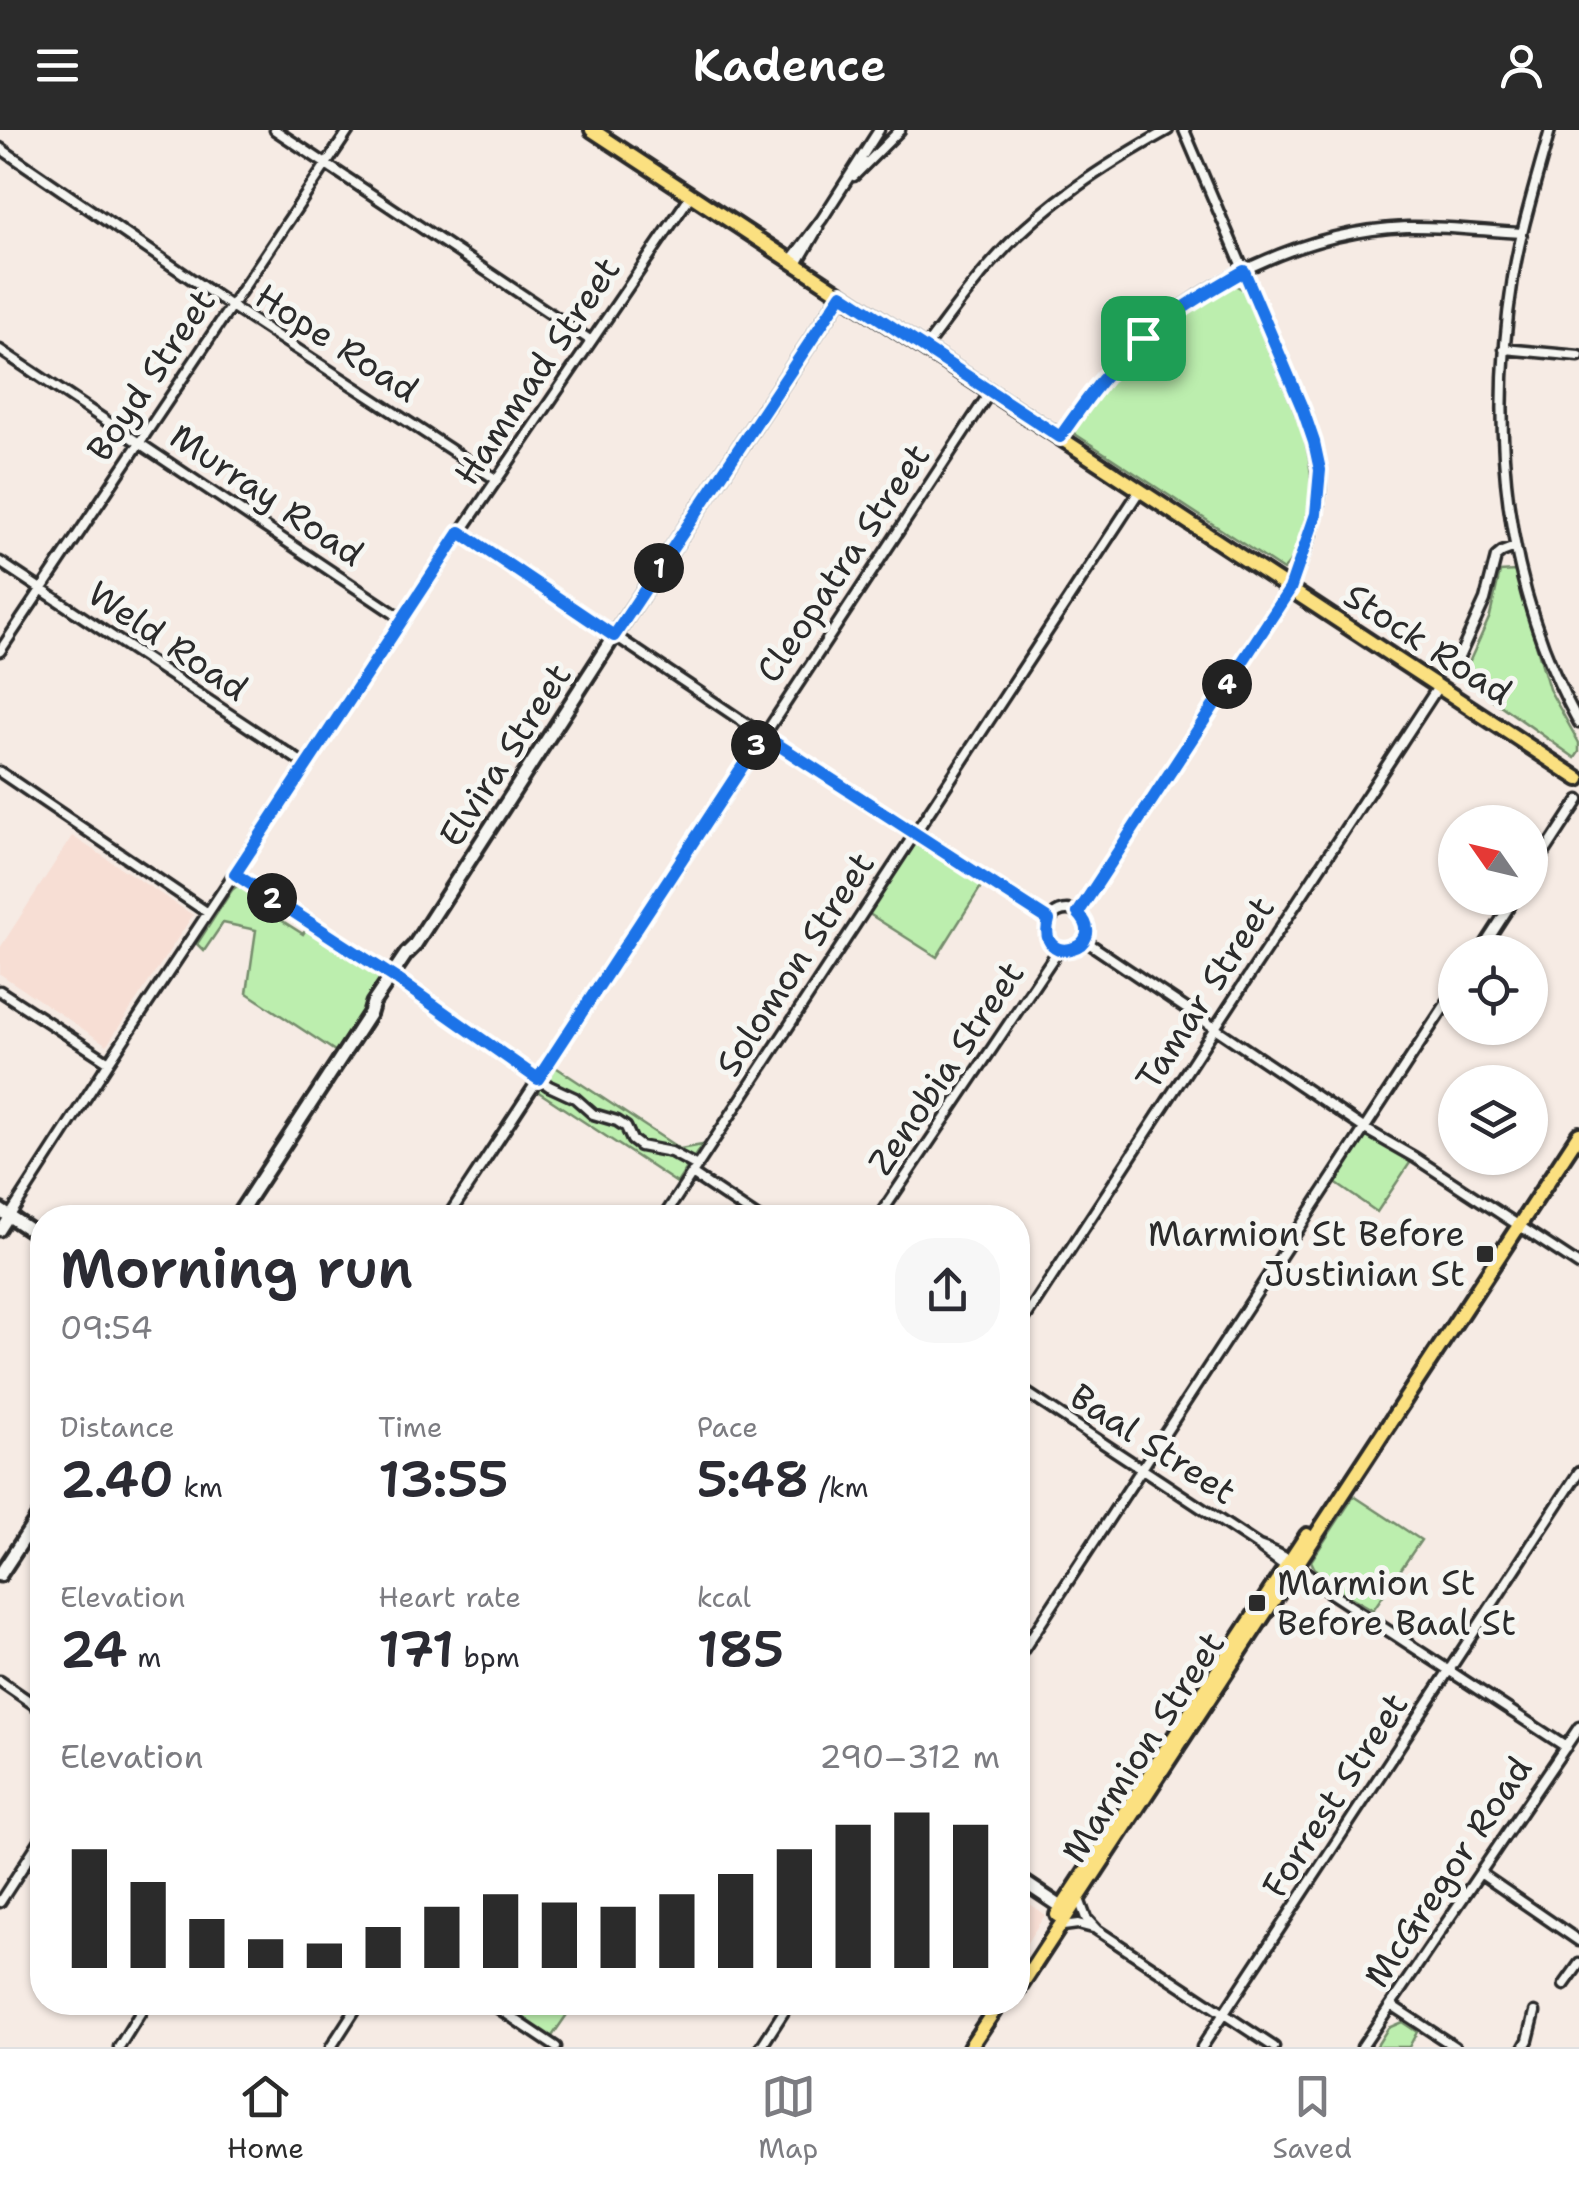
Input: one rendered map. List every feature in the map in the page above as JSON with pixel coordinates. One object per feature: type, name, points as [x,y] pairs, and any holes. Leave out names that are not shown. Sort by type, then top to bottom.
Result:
[{"type":"main road","name":"Stock Road","points":[[592,130],[1579,779]]},
{"type":"main road","name":"Marmion Street","points":[[1516,1224],[1579,1121]]},
{"type":"main road","name":"Marmion Street","points":[[1030,1960],[1579,1134]]},
{"type":"main road","name":"Marmion Street","points":[[1030,1972],[1059,1928],[1066,1910],[1078,1899],[1292,1566]]},
{"type":"main road","points":[[970,2047],[991,2015]]},
{"type":"main road","points":[[980,2047],[1001,2015]]},
{"type":"street","points":[[275,130],[590,340]]},
{"type":"street","name":"Boyd Street","points":[[0,651],[349,130]]},
{"type":"street","points":[[794,262],[879,130]]},
{"type":"street","points":[[845,184],[900,130]]},
{"type":"street","points":[[925,348],[967,292],[1022,232],[1110,162],[1168,130]]},
{"type":"street","points":[[1078,913],[1290,589],[1316,514],[1320,470],[1303,410],[1184,130]]},
{"type":"street","points":[[1550,130],[1513,278],[1504,349],[1503,446],[1515,547],[1544,648],[1579,722]]},
{"type":"street","name":"Hope Road","points":[[0,148],[496,480]]},
{"type":"street","name":"Hammad Street","points":[[0,1231],[4,1213],[691,194]]},
{"type":"street","points":[[1060,437],[1096,387],[1143,338],[1201,295],[1281,254],[1363,232],[1404,228],[1522,234]]},
{"type":"street","name":"Elvira Street","points":[[244,1205],[370,1013],[378,1008],[412,958],[414,946],[614,636],[842,294]]},
{"type":"street","points":[[1504,349],[1579,356]]},
{"type":"street","name":"Murray Road","points":[[0,350],[404,620]]},
{"type":"street","name":"Cleopatra Street","points":[[456,1205],[990,392]]},
{"type":"street","name":"Solomon Street","points":[[671,1205],[1140,490]]},
{"type":"street","points":[[460,532],[1049,920]]},
{"type":"street","points":[[1460,655],[1484,600],[1496,557],[1515,547]]},
{"type":"street","name":"Weld Road","points":[[0,562],[306,765]]},
{"type":"street","name":"Tamar Street","points":[[1030,1312],[1438,688]]},
{"type":"street","points":[[0,772],[208,913]]},
{"type":"street","points":[[1548,847],[1579,800]]},
{"type":"street","points":[[235,874],[395,978],[538,1079],[575,1098],[593,1114],[626,1127],[640,1146],[680,1155],[741,1205]]},
{"type":"street","points":[[1059,911],[1078,913],[1087,926],[1084,940],[1073,950],[1059,949],[1046,934],[1049,920],[1059,911]]},
{"type":"street","points":[[1084,940],[1365,1129],[1579,1265]]},
{"type":"street","name":"Zenobia Street","points":[[887,1205],[1059,949]]},
{"type":"street","points":[[0,991],[108,1062]]},
{"type":"street","points":[[1030,1640],[1438,1016]]},
{"type":"street","points":[[4,1213],[30,1230]]},
{"type":"street","name":"Baal Street","points":[[1030,1396],[1266,1554],[1313,1576],[1326,1590],[1566,1747]]},
{"type":"street","name":"Forrest Street","points":[[1202,2047],[1579,1472]]},
{"type":"street","points":[[0,1575],[30,1529]]},
{"type":"street","points":[[0,1681],[30,1702]]},
{"type":"street","name":"McGregor Road","points":[[1362,2047],[1579,1727]]},
{"type":"street","points":[[0,1902],[30,1856]]},
{"type":"street","points":[[1480,1873],[1579,1941]]},
{"type":"street","points":[[1030,1886],[1066,1910]]},
{"type":"street","points":[[1078,1899],[1086,1918],[1097,1930],[1274,2047]]},
{"type":"street","points":[[1059,1928],[1078,1924],[1097,1930]]},
{"type":"street","points":[[1564,1984],[1579,1964]]},
{"type":"street","points":[[1391,2005],[1455,2047]]},
{"type":"street","points":[[1524,2047],[1535,2012]]},
{"type":"street","points":[[119,2047],[139,2015]]},
{"type":"street","points":[[331,2047],[352,2015]]},
{"type":"street","points":[[507,2015],[550,2045]]},
{"type":"street","points":[[761,2047],[782,2015]]},
{"type":"shaded area","points":[[72,836],[193,915],[107,1045],[0,974],[0,948]]},
{"type":"shaded area","points":[[1030,1904],[1045,1915],[1030,1938]]},
{"type":"green space","points":[[1231,283],[1244,290],[1303,432],[1309,458],[1311,497],[1306,523],[1294,555],[1283,570],[1075,434],[1073,427],[1105,384],[1143,345],[1185,311]]},
{"type":"green space","points":[[1515,571],[1549,689],[1579,743],[1575,758],[1462,678],[1490,616],[1500,572]]},
{"type":"green space","points":[[913,843],[923,843],[984,882],[937,957],[866,912]]},
{"type":"green space","points":[[237,886],[248,887],[286,912],[281,920],[303,934],[308,926],[381,976],[381,987],[338,1053],[247,993],[256,930],[223,923],[204,951],[197,944]]},
{"type":"green space","points":[[554,1066],[680,1149],[702,1145],[677,1183],[537,1091]]},
{"type":"green space","points":[[1365,1129],[1414,1157],[1377,1212],[1331,1180]]},
{"type":"green space","points":[[1354,1496],[1421,1540],[1373,1610],[1321,1577],[1311,1561]]},
{"type":"green space","points":[[507,2015],[567,2015],[548,2042]]},
{"type":"green space","points":[[1402,2022],[1417,2032],[1409,2047],[1376,2047],[1388,2028]]},
{"type":"place","name":"Marmion St Before Justinian St","points":[[1485,1254]]},
{"type":"place","name":"Marmion St Before Baal St","points":[[1257,1603]]},
{"type":"route","points":[[1244,271],[1303,410],[1320,470],[1320,492],[1307,545],[1290,589],[1078,913],[1085,921],[1087,933],[1073,950],[1059,949],[1048,939],[1049,920],[763,735],[538,1079],[398,980],[235,874],[460,532],[614,636],[842,294],[1060,437],[1096,387],[1143,338],[1201,295],[1244,271]]}]
